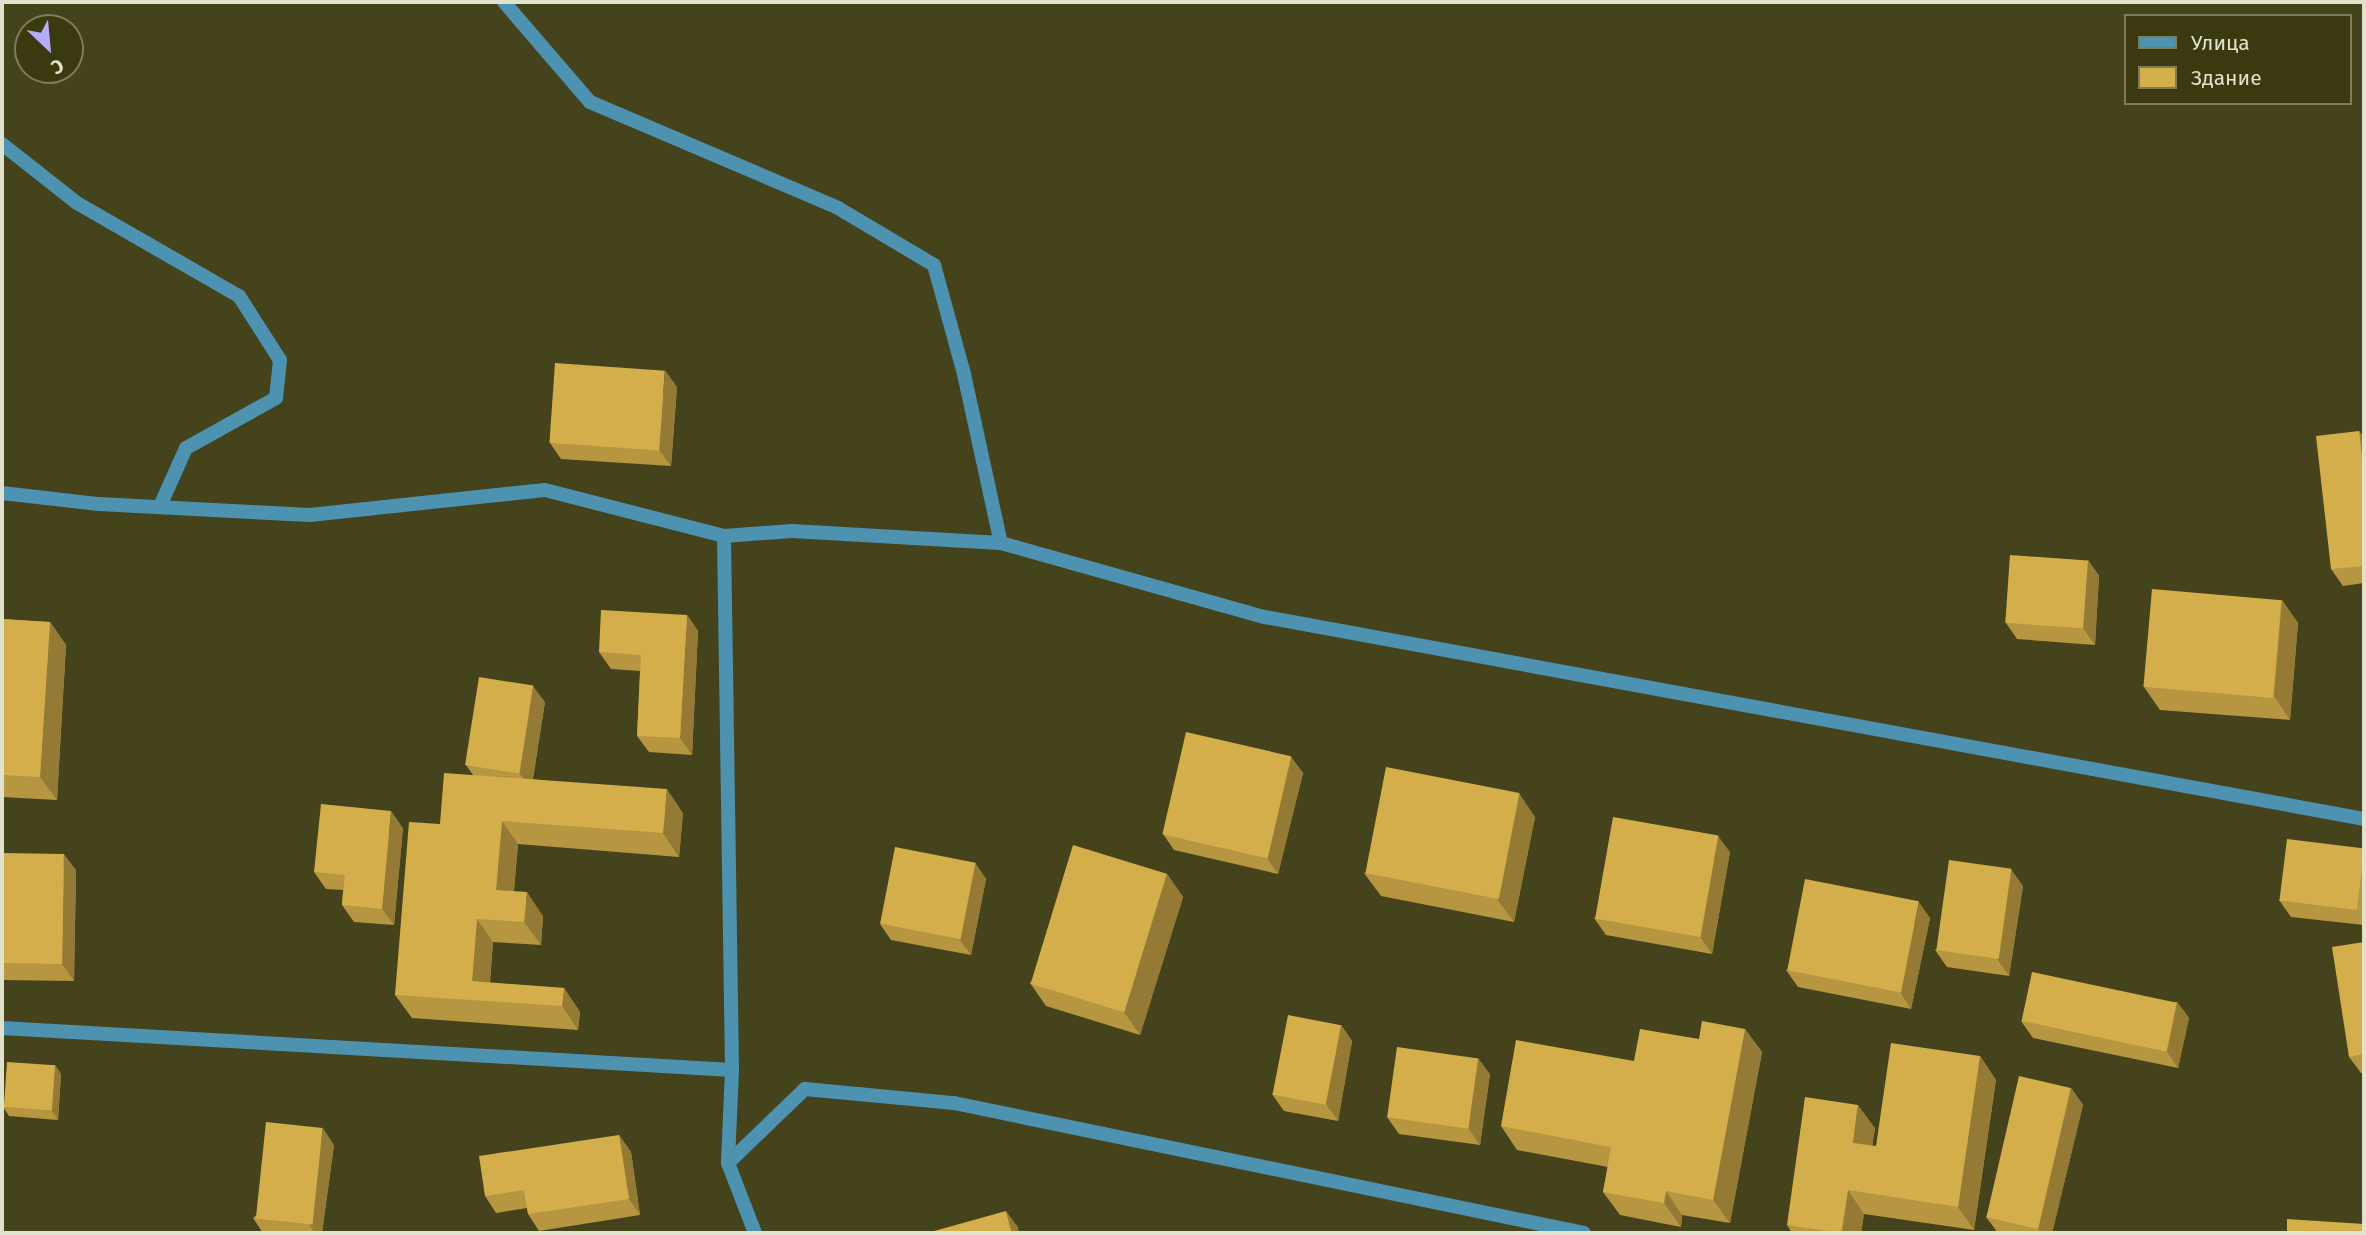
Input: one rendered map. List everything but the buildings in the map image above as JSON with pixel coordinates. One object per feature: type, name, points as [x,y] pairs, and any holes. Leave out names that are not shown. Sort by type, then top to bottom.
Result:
[{"type":"street","points":[[504,2],[590,102],[838,208],[934,265],[964,374],[1001,543]]},
{"type":"street","points":[[2,144],[77,203],[239,296],[280,360],[276,398],[186,448],[160,506]]},
{"type":"street","points":[[2,493],[99,504],[310,515],[545,490],[724,536],[792,531],[1001,543],[1265,617],[2364,819]]},
{"type":"street","points":[[724,536],[732,1070],[728,1163],[755,1233]]},
{"type":"street","points":[[2,1028],[732,1070]]},
{"type":"street","points":[[728,1163],[804,1089],[954,1103],[1584,1233]]}]
